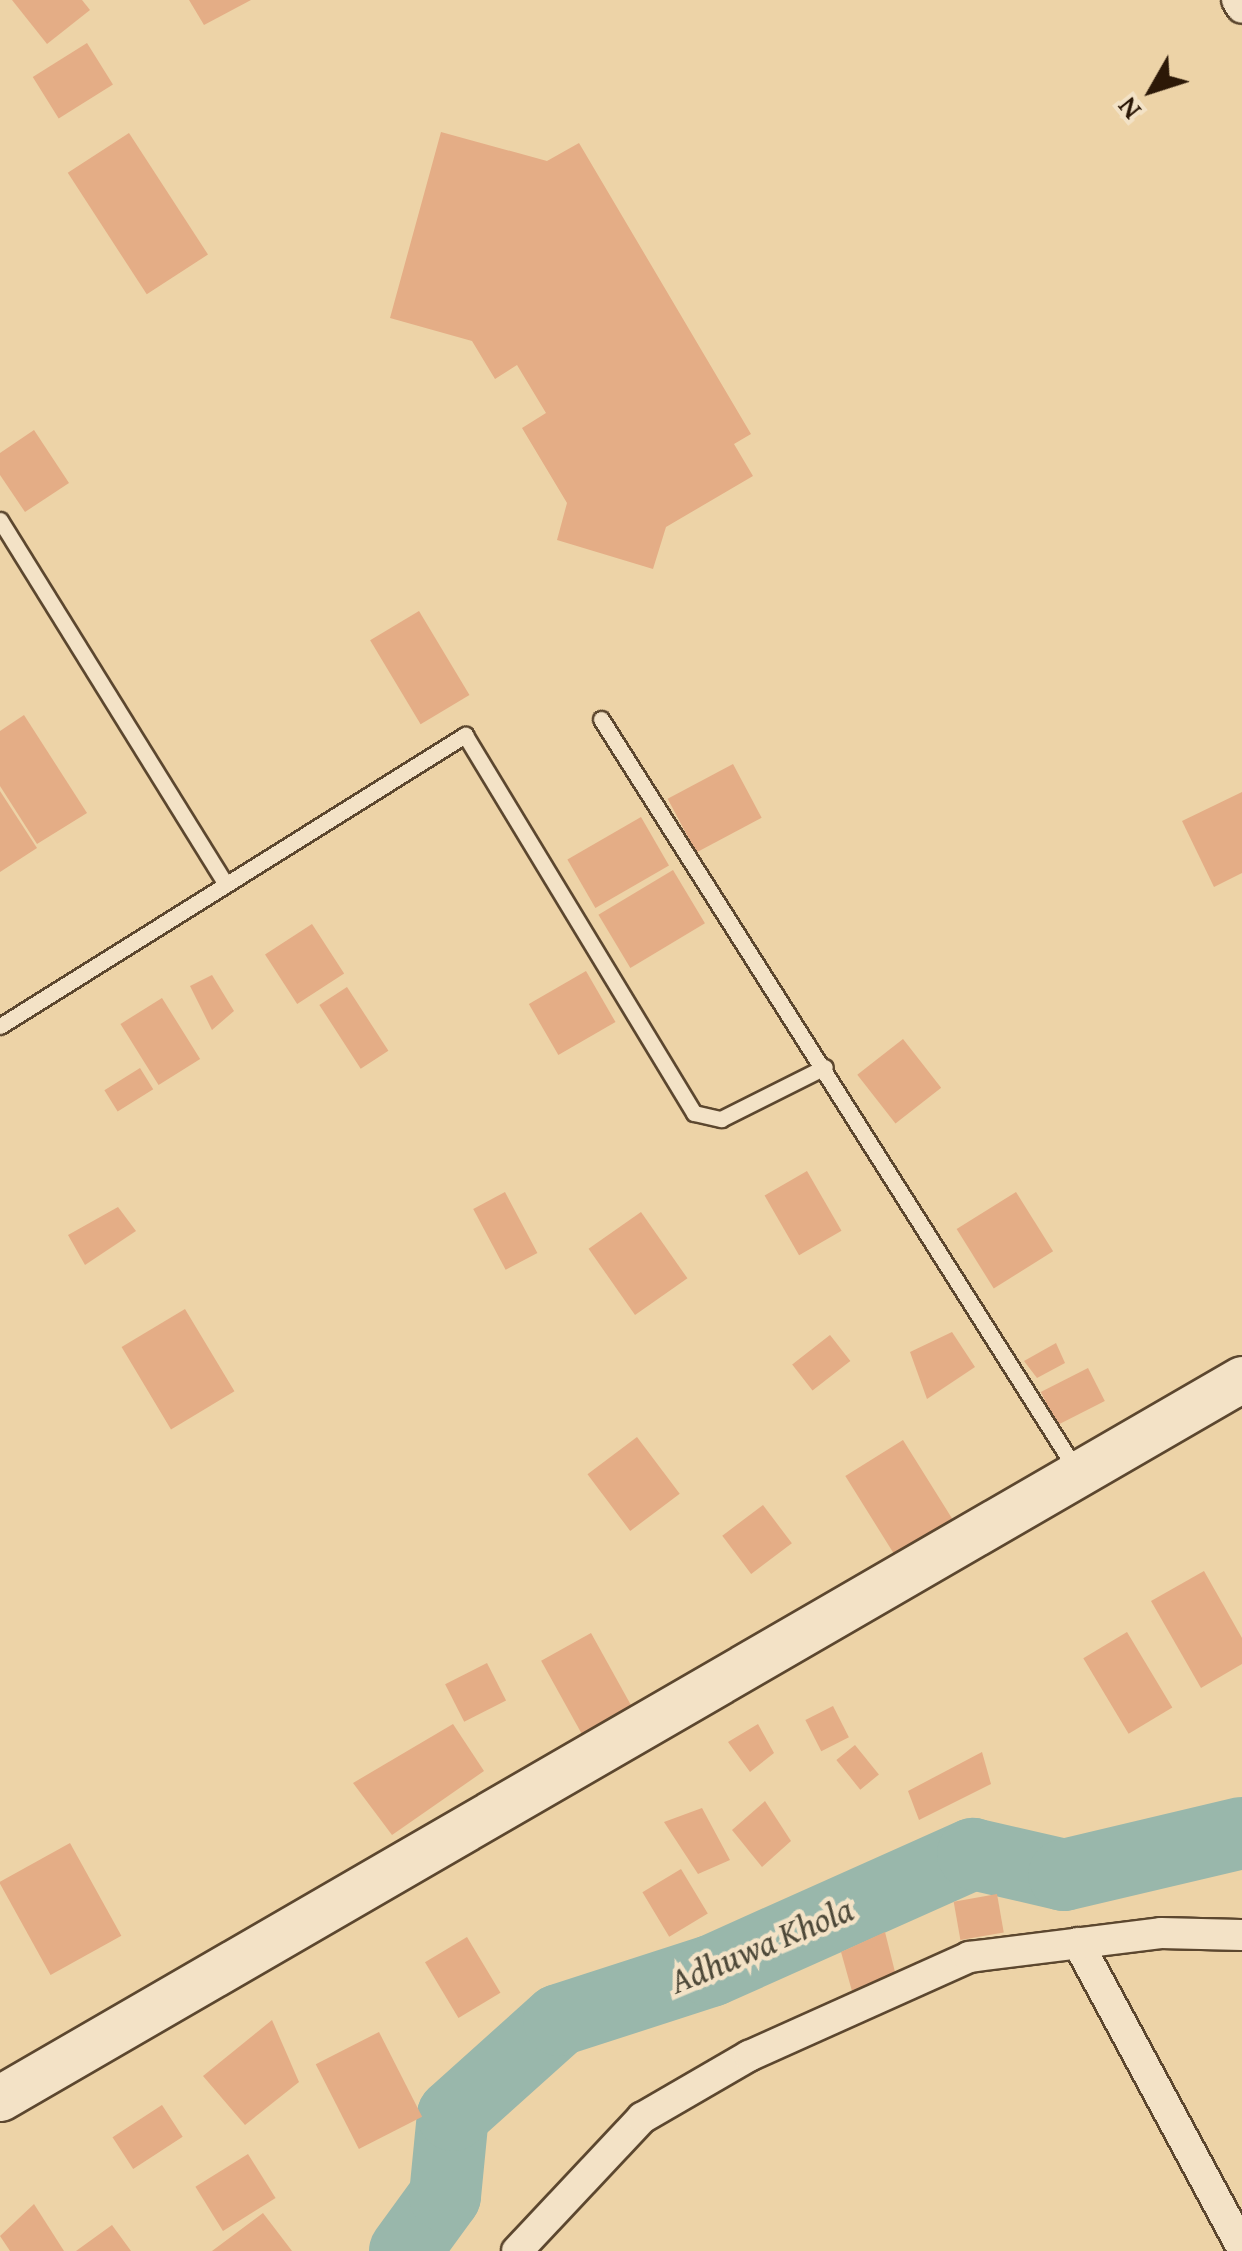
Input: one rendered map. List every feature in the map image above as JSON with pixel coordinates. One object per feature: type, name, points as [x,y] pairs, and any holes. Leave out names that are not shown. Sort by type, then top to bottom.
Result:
[{"type":"street","points":[[1237,0],[1242,8]]},
{"type":"street","points":[[0,2098],[905,1581],[1078,1472],[1242,1380]]},
{"type":"street","points":[[517,2251],[642,2118],[749,2056],[969,1956],[1078,1943],[1242,1934]]},
{"type":"street","points":[[1078,1943],[1242,2247]]},
{"type":"lane","points":[[0,520],[223,880]]},
{"type":"lane","points":[[601,719],[825,1067],[1078,1472]]},
{"type":"lane","points":[[0,1026],[223,880],[464,735],[694,1113],[722,1120],[825,1067]]},
{"type":"building","points":[[12,0],[82,0],[90,10],[47,44]]},
{"type":"building","points":[[189,0],[251,0],[204,25]]},
{"type":"building","points":[[87,43],[113,85],[59,118],[33,77]]},
{"type":"building","points":[[441,132],[547,161],[579,143],[751,434],[734,444],[753,476],[666,527],[653,569],[557,540],[567,503],[522,428],[546,413],[517,365],[495,379],[472,341],[390,318]]},
{"type":"building","points":[[129,133],[208,255],[147,294],[68,173]]},
{"type":"building","points":[[34,430],[69,483],[25,512],[0,475],[0,453]]},
{"type":"building","points":[[419,611],[469,695],[421,724],[370,640]]},
{"type":"building","points":[[24,715],[87,813],[37,844],[0,786],[0,731]]},
{"type":"building","points":[[733,764],[762,818],[696,853],[668,799]]},
{"type":"building","points":[[0,791],[37,848],[0,872]]},
{"type":"building","points":[[1242,792],[1242,873],[1214,887],[1182,821]]},
{"type":"building","points":[[641,817],[669,865],[595,908],[567,860]]},
{"type":"building","points":[[673,870],[705,923],[630,968],[598,915]]},
{"type":"building","points":[[312,924],[344,973],[297,1004],[265,954]]},
{"type":"building","points":[[586,971],[616,1022],[558,1055],[529,1004]]},
{"type":"building","points":[[212,975],[234,1011],[212,1030],[190,986]]},
{"type":"building","points":[[347,987],[388,1051],[361,1069],[319,1005]]},
{"type":"building","points":[[162,998],[200,1059],[159,1085],[120,1024]]},
{"type":"building","points":[[903,1039],[941,1088],[895,1124],[857,1075]]},
{"type":"building","points":[[140,1068],[153,1089],[118,1111],[104,1090]]},
{"type":"building","points":[[807,1171],[842,1231],[799,1255],[765,1196]]},
{"type":"building","points":[[505,1192],[537,1253],[506,1270],[473,1209]]},
{"type":"building","points":[[1016,1192],[1053,1251],[994,1288],[957,1229]]},
{"type":"building","points":[[118,1207],[136,1231],[85,1265],[68,1235]]},
{"type":"building","points":[[641,1212],[687,1278],[635,1315],[589,1249]]},
{"type":"building","points":[[185,1309],[234,1391],[171,1429],[122,1347]]},
{"type":"building","points":[[952,1332],[975,1367],[927,1399],[910,1352]]},
{"type":"building","points":[[830,1335],[850,1361],[812,1391],[792,1365]]},
{"type":"building","points":[[1056,1343],[1065,1363],[1037,1378],[1024,1361]]},
{"type":"building","points":[[1088,1368],[1105,1401],[1058,1425],[1041,1392]]},
{"type":"building","points":[[637,1437],[680,1494],[630,1531],[587,1474]]},
{"type":"building","points":[[903,1440],[966,1540],[908,1576],[845,1476]]},
{"type":"building","points":[[763,1505],[792,1543],[751,1574],[722,1536]]},
{"type":"building","points":[[1204,1571],[1242,1638],[1242,1664],[1201,1688],[1151,1601]]},
{"type":"building","points":[[1127,1632],[1172,1707],[1129,1734],[1083,1658]]},
{"type":"building","points":[[591,1633],[632,1706],[582,1734],[541,1661]]},
{"type":"building","points":[[487,1663],[506,1700],[464,1722],[445,1684]]},
{"type":"building","points":[[833,1706],[849,1737],[821,1751],[805,1720]]},
{"type":"building","points":[[453,1724],[484,1771],[392,1835],[353,1783]]},
{"type":"building","points":[[758,1724],[774,1753],[750,1772],[728,1742]]},
{"type":"building","points":[[855,1745],[879,1775],[860,1790],[836,1760]]},
{"type":"building","points":[[982,1752],[991,1784],[919,1820],[908,1791]]},
{"type":"building","points":[[765,1801],[791,1841],[762,1867],[732,1830]]},
{"type":"building","points":[[702,1808],[730,1860],[698,1874],[664,1822]]},
{"type":"building","points":[[70,1843],[121,1936],[51,1975],[0,1882]]},
{"type":"building","points":[[681,1869],[708,1914],[669,1937],[642,1892]]},
{"type":"building","points":[[997,1894],[1004,1932],[960,1940],[954,1902]]},
{"type":"building","points":[[885,1932],[895,1972],[852,1991],[841,1952]]},
{"type":"building","points":[[467,1937],[500,1993],[458,2018],[425,1962]]},
{"type":"building","points":[[272,2020],[299,2082],[245,2125],[203,2076]]},
{"type":"building","points":[[379,2032],[422,2117],[359,2149],[316,2064]]},
{"type":"building","points":[[162,2105],[183,2137],[133,2169],[113,2137]]},
{"type":"building","points":[[248,2154],[276,2198],[223,2231],[195,2187]]},
{"type":"building","points":[[34,2204],[64,2251],[10,2251],[0,2236]]},
{"type":"building","points":[[263,2213],[292,2251],[212,2251]]},
{"type":"building","points":[[112,2225],[131,2251],[76,2251]]},
{"type":"waterway","name":"Adhuwa Khola","points":[[405,2251],[445,2196],[453,2115],[559,2020],[711,1971],[973,1854],[1064,1875],[1242,1833]]}]
